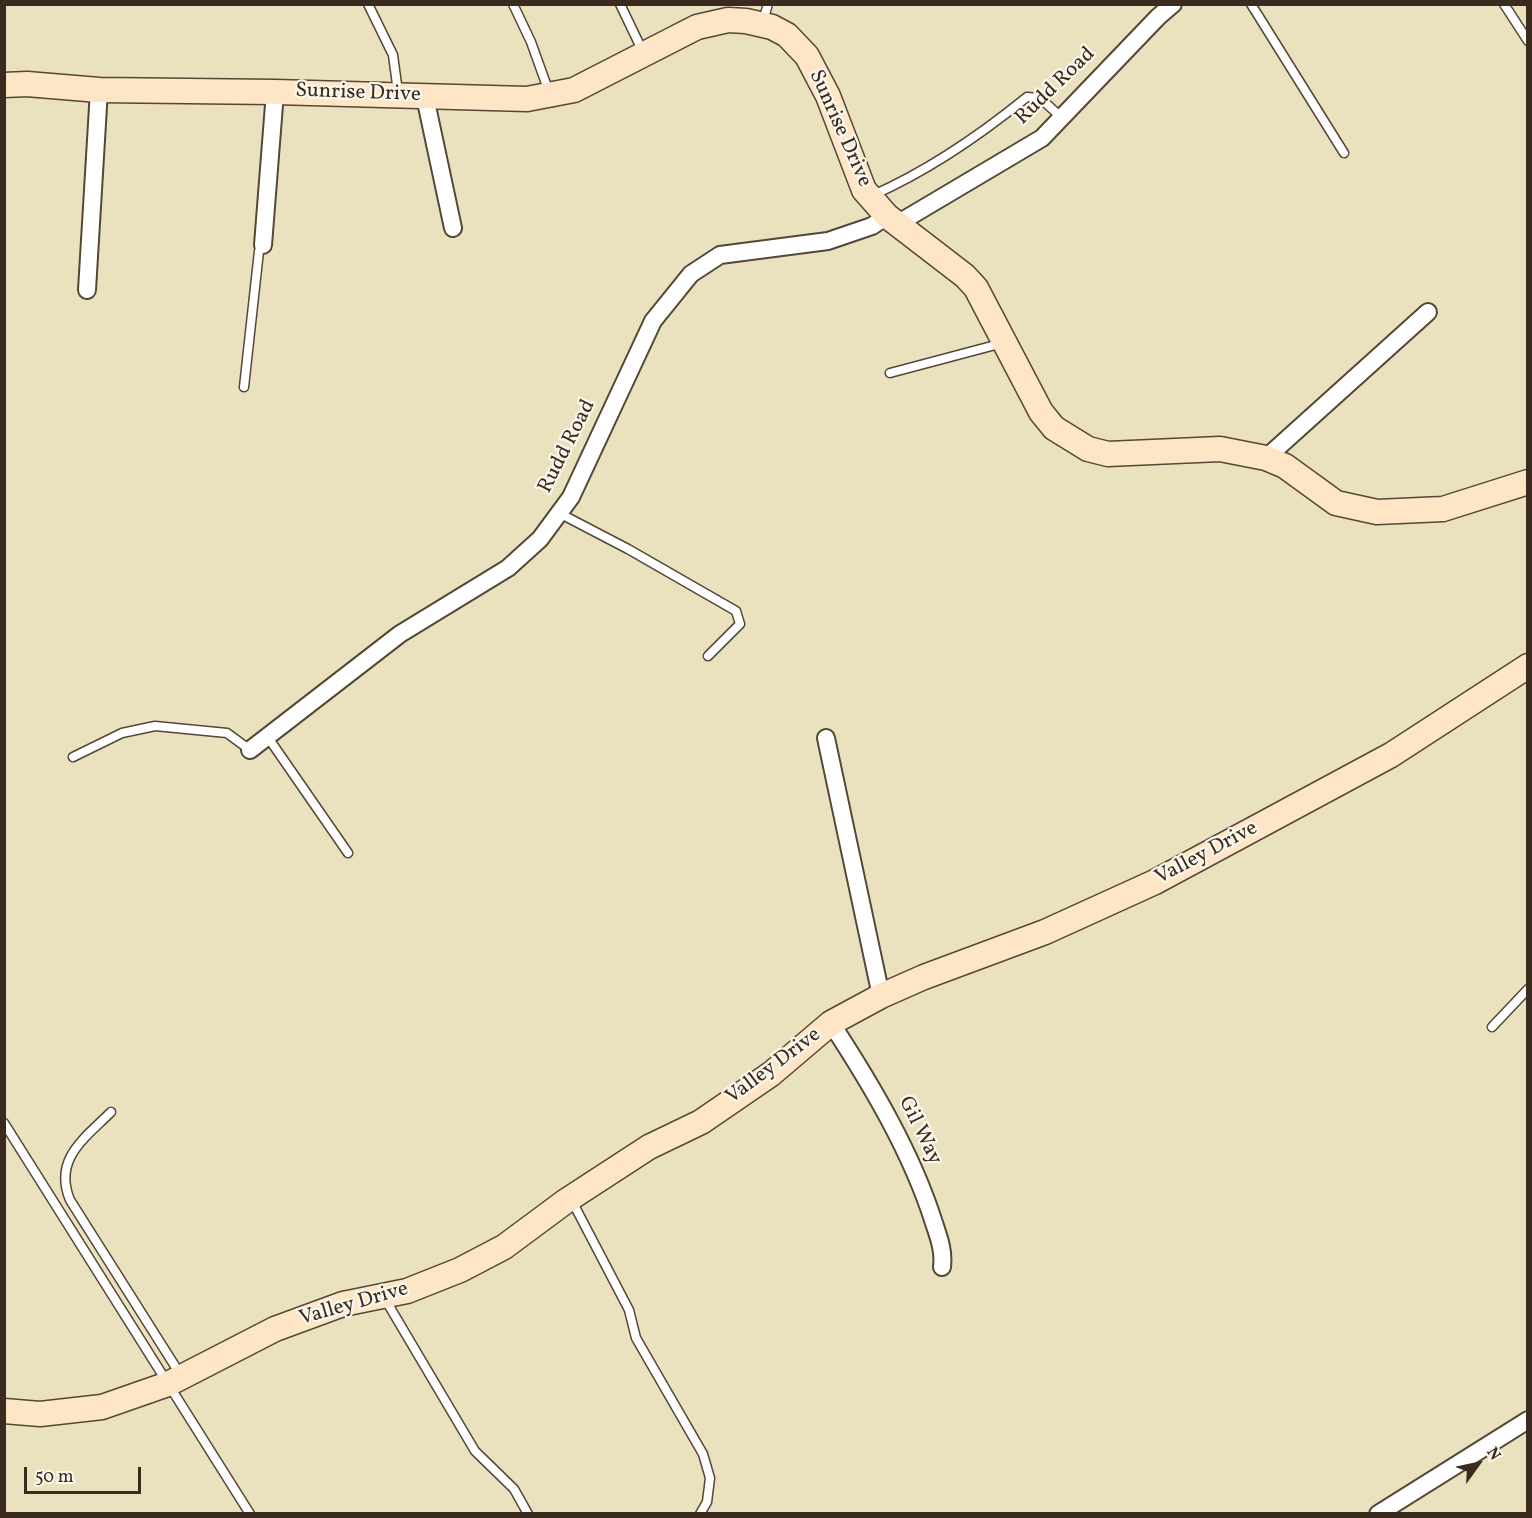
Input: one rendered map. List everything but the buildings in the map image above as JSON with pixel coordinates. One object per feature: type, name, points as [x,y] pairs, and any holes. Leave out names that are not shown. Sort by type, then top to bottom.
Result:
[{"type":"street","name":"Rudd Road","points":[[250,750],[400,634],[508,568],[540,539],[571,497],[653,321],[691,274],[720,255],[828,241],[892,220],[1042,138],[1173,4]]},
{"type":"street","name":"Sunrise Drive","points":[[4,85],[27,84],[99,90],[527,99],[574,90],[697,27],[728,20],[746,21],[765,15],[772,27],[787,35],[807,56],[828,96],[864,190],[892,220],[965,276],[976,288],[1041,412],[1054,428],[1088,449],[1108,454],[1220,449],[1266,459],[1285,466],[1336,503],[1377,512],[1443,509],[1527,482]]},
{"type":"street","points":[[87,290],[99,90]]},
{"type":"street","points":[[263,245],[275,92]]},
{"type":"street","points":[[425,97],[453,228]]},
{"type":"street","points":[[1266,459],[1428,312]]},
{"type":"street","name":"Valley Drive","points":[[4,1412],[40,1414],[102,1407],[175,1381],[275,1329],[344,1304],[407,1291],[460,1270],[504,1247],[570,1198],[649,1147],[701,1122],[771,1074],[831,1023],[881,996],[924,977],[1045,932],[1153,883],[1391,755],[1527,666]]},
{"type":"street","points":[[826,738],[881,996]]},
{"type":"street","name":"Gil Way","points":[[831,1023],[868,1080],[925,1194],[944,1254],[942,1268]]},
{"type":"street","points":[[1378,1514],[1527,1420]]},
{"type":"lane","points":[[368,4],[393,55],[399,95]]},
{"type":"lane","points":[[513,4],[531,42],[550,95]]},
{"type":"lane","points":[[620,4],[644,54]]},
{"type":"lane","points":[[1251,4],[1344,153]]},
{"type":"lane","points":[[1504,4],[1527,41]]},
{"type":"lane","points":[[870,196],[959,149],[1027,97],[1040,98],[1061,117]]},
{"type":"lane","points":[[244,387],[259,251],[263,245]]},
{"type":"lane","points":[[890,372],[1006,342]]},
{"type":"lane","points":[[559,513],[628,549],[736,611],[740,624],[708,656]]},
{"type":"lane","points":[[74,757],[122,733],[155,726],[227,733],[250,750]]},
{"type":"lane","points":[[267,736],[348,853]]},
{"type":"lane","points":[[1492,1027],[1527,989]]},
{"type":"lane","points":[[111,1112],[70,1155],[64,1175],[65,1187],[70,1200],[250,1514]]},
{"type":"lane","points":[[4,1123],[175,1381]]},
{"type":"lane","points":[[570,1198],[629,1310],[636,1338],[703,1454],[710,1478],[707,1502],[700,1514]]},
{"type":"lane","points":[[383,1296],[474,1451],[514,1489],[528,1514]]}]
